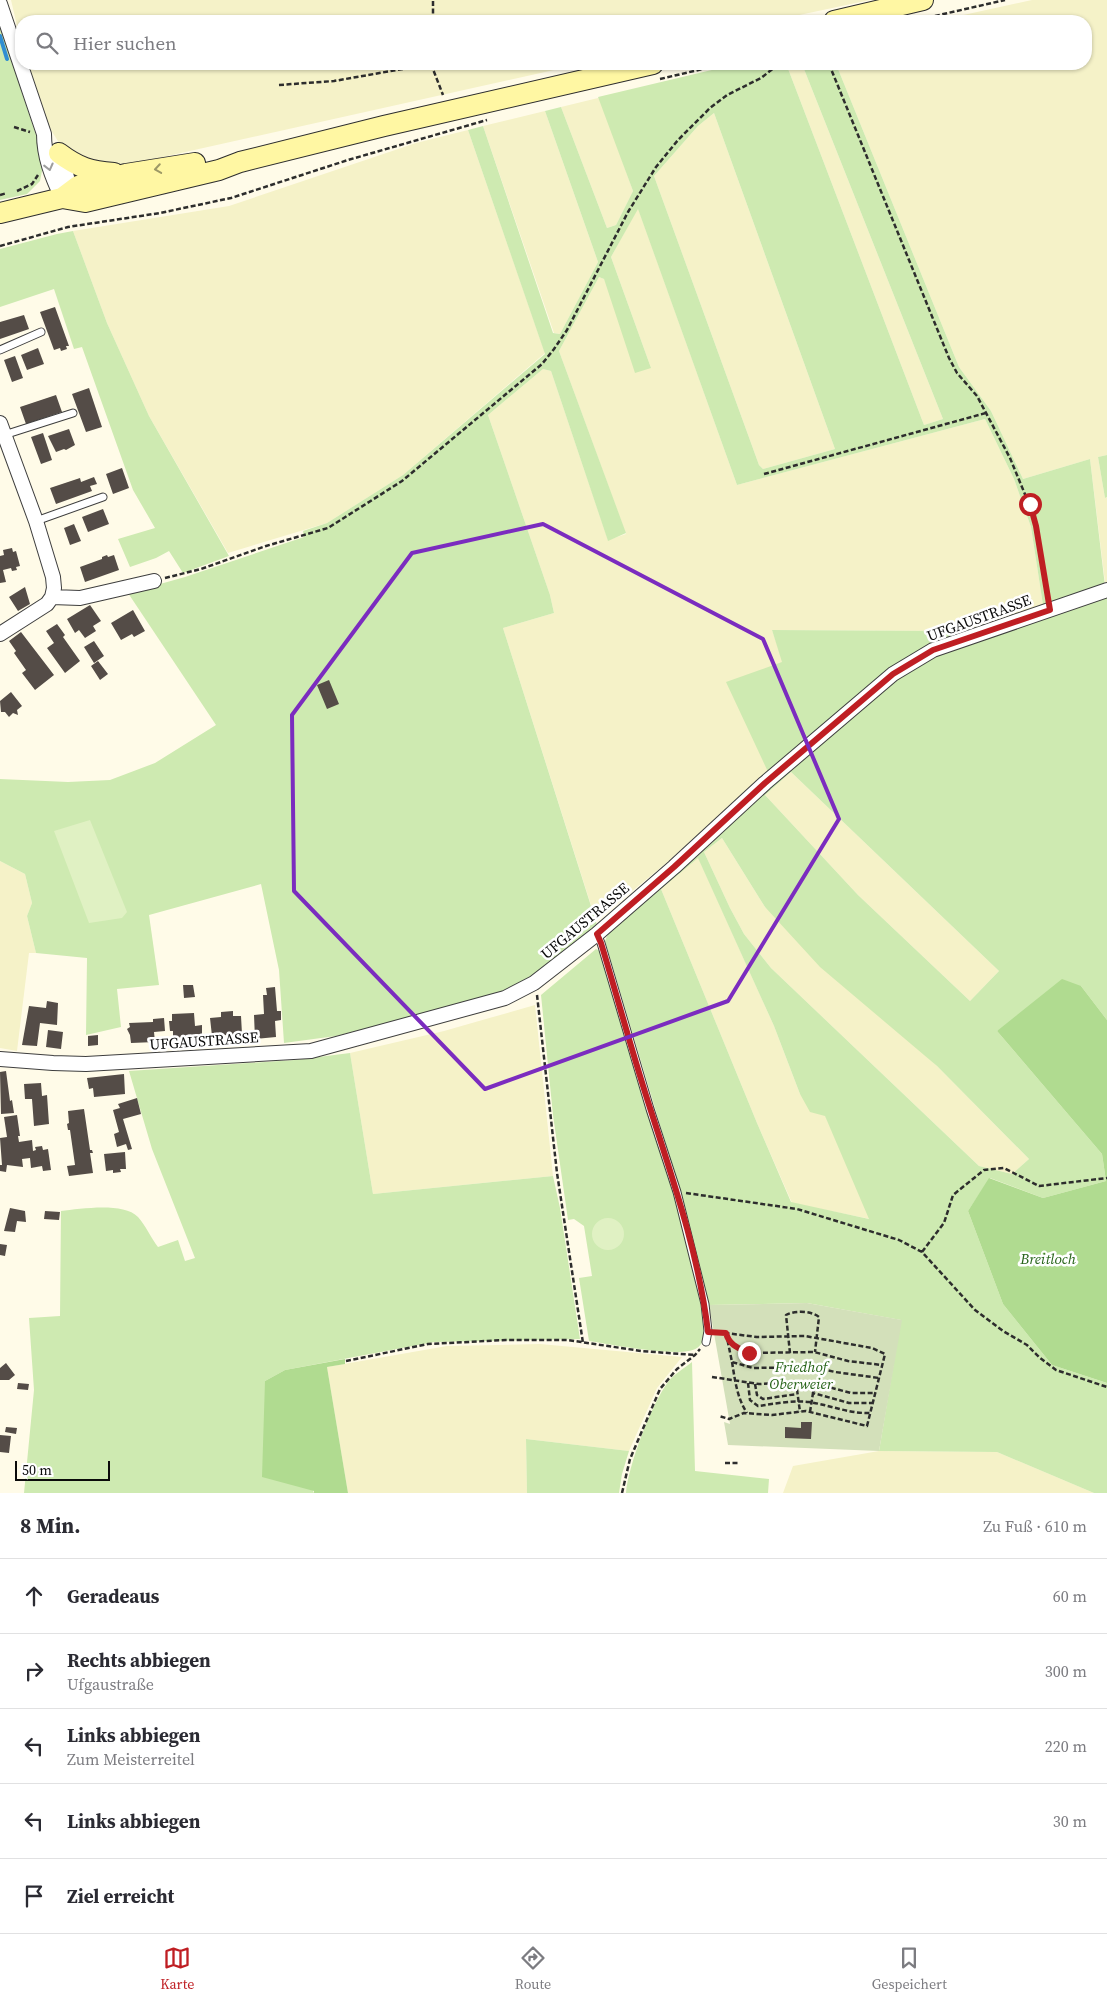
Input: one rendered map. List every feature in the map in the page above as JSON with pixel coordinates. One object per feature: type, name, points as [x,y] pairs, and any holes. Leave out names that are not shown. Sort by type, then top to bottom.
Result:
[{"type":"main road","points":[[859,15],[923,0]]},
{"type":"main road","points":[[62,198],[85,202],[450,111],[655,72]]},
{"type":"main road","points":[[59,153],[82,168],[126,174]]},
{"type":"main road","points":[[0,213],[62,198],[78,186],[126,174],[220,159],[240,162]]},
{"type":"street","points":[[0,4],[15,56]]},
{"type":"street","points":[[19,70],[51,175],[62,198]]},
{"type":"street","points":[[37,133],[59,153],[67,177],[62,198]]},
{"type":"street","points":[[0,634],[39,610],[52,597],[54,588],[53,577],[36,521],[2,429]]},
{"type":"street","points":[[52,597],[80,598],[154,581]]},
{"type":"street","name":"UFGAUSTRASSE","points":[[0,1059],[86,1064],[311,1050],[488,1004],[520,992],[534,984],[597,934],[674,867],[765,783],[893,674],[933,650],[1107,590]]},
{"type":"lane","points":[[0,350],[41,332]]},
{"type":"lane","points":[[2,429],[73,413]]},
{"type":"lane","points":[[36,521],[103,497]]},
{"type":"lane","points":[[597,934],[677,1192],[705,1304],[708,1332],[706,1342]]},
{"type":"path","points":[[432,15],[433,0]]},
{"type":"path","points":[[939,15],[1005,0]]},
{"type":"path","points":[[280,85],[334,81],[397,70]]},
{"type":"path","points":[[433,70],[450,111]]},
{"type":"path","points":[[655,72],[672,70]]},
{"type":"path","points":[[154,581],[201,569],[266,546],[328,528],[402,480],[434,455],[542,364],[554,349],[566,330],[628,212],[656,167],[678,140],[710,108],[727,95],[761,78],[771,70]]},
{"type":"path","points":[[831,70],[948,358],[957,373],[977,396],[1010,458],[1030,504],[1036,526],[1050,610]]},
{"type":"path","points":[[0,246],[68,227],[160,213],[231,198],[348,160],[492,119]]},
{"type":"path","points":[[28,124],[37,133]]},
{"type":"path","points":[[0,195],[18,191],[32,184],[38,176],[38,171]]},
{"type":"path","points":[[764,474],[986,413]]},
{"type":"path","points":[[534,984],[539,1003],[557,1174],[583,1342]]},
{"type":"path","points":[[922,1252],[944,1222],[952,1195],[984,1170],[1004,1168],[1039,1186],[1107,1178]]},
{"type":"path","points":[[677,1192],[797,1209],[899,1240],[922,1252],[975,1310],[1003,1331],[1027,1345],[1056,1370],[1107,1387]]},
{"type":"path","points":[[790,1352],[786,1315],[802,1312],[816,1314],[819,1317],[815,1352]]},
{"type":"path","points":[[708,1332],[757,1337],[805,1336],[872,1348],[885,1354],[867,1426],[810,1412],[747,1413],[729,1419],[719,1416]]},
{"type":"path","points":[[726,1333],[735,1381],[742,1405],[747,1413]]},
{"type":"path","points":[[346,1361],[428,1344],[506,1340],[568,1340],[641,1351],[695,1355]]},
{"type":"path","points":[[728,1340],[736,1347],[749,1353],[815,1352],[848,1361],[882,1365]]},
{"type":"path","points":[[622,1493],[630,1459],[660,1389],[677,1369],[695,1355],[706,1342]]},
{"type":"path","points":[[732,1362],[753,1368],[814,1366],[835,1372],[879,1378]]},
{"type":"path","points":[[712,1377],[755,1384],[814,1383],[851,1393],[875,1393]]},
{"type":"path","points":[[748,1382],[750,1400],[758,1406],[798,1401],[811,1402],[848,1412],[871,1412]]},
{"type":"path","points":[[796,1382],[800,1412]]},
{"type":"path","points":[[810,1412],[814,1383]]},
{"type":"path","points":[[755,1384],[756,1395],[763,1399],[797,1394]]},
{"type":"path","points":[[813,1393],[849,1403],[873,1403]]},
{"type":"path","points":[[725,1463],[740,1463]]},
{"type":"highlighted area","points":[[543,524],[763,639],[839,819],[728,1001],[485,1089],[294,891],[292,715],[412,553]]},
{"type":"shaded area","points":[[11,0],[870,0],[799,15],[15,15],[15,17]]},
{"type":"shaded area","points":[[1032,0],[1107,0],[1107,455],[1098,457],[1105,498],[1107,497],[1107,582],[1105,582],[1090,459],[1023,479],[991,411],[959,367],[838,70],[1092,70],[1092,15],[963,15]]},
{"type":"shaded area","points":[[27,70],[554,70],[127,165],[95,165],[63,149],[49,127],[31,85]]},
{"type":"shaded area","points":[[789,70],[804,70],[943,419],[924,425]]},
{"type":"shaded area","points":[[600,99],[633,191],[616,225],[607,228],[561,107]]},
{"type":"shaded area","points":[[545,111],[598,262],[560,334],[554,333],[483,126]]},
{"type":"shaded area","points":[[714,113],[835,449],[763,469],[759,465],[654,176],[698,126]]},
{"type":"shaded area","points":[[468,130],[545,353],[403,475],[327,523],[228,553],[149,416],[107,323],[73,231],[229,206],[416,143]]},
{"type":"shaded area","points":[[638,208],[737,485],[985,419],[1014,479],[1031,527],[1043,605],[979,626],[952,631],[772,630],[783,662],[768,773],[665,864],[596,921],[503,628],[554,613],[550,595],[488,415],[543,369],[551,371],[608,540],[626,534],[559,351],[599,277],[604,279],[651,368],[611,257]]},
{"type":"shaded area","points":[[791,772],[999,971],[970,1001],[858,895],[765,795]]},
{"type":"shaded area","points":[[722,838],[765,907],[937,1066],[1029,1159],[1012,1174],[979,1166],[771,968],[744,934],[704,852]]},
{"type":"shaded area","points":[[698,857],[774,1026],[800,1094],[825,1115],[870,1219],[792,1203],[661,889]]},
{"type":"shaded area","points":[[0,861],[25,874],[32,903],[27,916],[36,953],[29,953],[17,1051],[0,1048]]},
{"type":"shaded area","points":[[535,1005],[553,1176],[373,1194],[350,1053],[444,1031]]},
{"type":"shaded area","points":[[540,1344],[682,1357],[657,1388],[629,1451],[526,1439],[527,1493],[348,1493],[327,1367],[447,1346]]},
{"type":"shaded area","points":[[879,1451],[997,1452],[1094,1493],[783,1493],[793,1466]]},
{"type":"green space","points":[[0,26],[37,138],[43,166],[40,181],[27,194],[0,200]]},
{"type":"green space","points":[[712,70],[789,70],[924,425],[943,419],[804,70],[838,70],[959,367],[991,411],[1023,479],[1090,459],[1105,586],[1043,605],[1031,527],[1014,479],[985,419],[737,485],[638,209],[611,257],[651,368],[635,373],[604,279],[599,277],[559,351],[626,533],[608,541],[551,371],[543,369],[488,415],[550,595],[554,613],[503,628],[597,925],[538,975],[510,991],[336,1036],[284,1043],[279,970],[261,884],[149,915],[159,985],[117,989],[121,1027],[86,1035],[87,958],[36,953],[27,916],[32,903],[25,874],[0,861],[0,779],[68,782],[110,780],[155,763],[216,725],[128,593],[185,577],[304,537],[303,531],[327,523],[403,475],[545,354],[468,130],[483,126],[553,333],[560,334],[598,262],[545,111],[561,107],[607,228],[616,225],[633,191],[598,97]],"holes":[[[714,113],[835,449],[763,469],[759,465],[654,176],[698,126]]]},
{"type":"green space","points":[[73,231],[107,323],[149,416],[229,556],[183,573],[169,551],[156,558],[130,567],[118,539],[155,528],[133,490],[82,347],[74,349],[54,289],[0,307],[0,249]]},
{"type":"green space","points":[[1107,455],[1107,497],[1105,498],[1098,457]]},
{"type":"green space","points":[[1107,593],[1107,1020],[1081,986],[997,1031],[1102,1154],[1106,1181],[1043,1198],[990,1178],[968,1211],[1003,1304],[1052,1365],[1107,1383],[1107,1493],[1094,1493],[997,1452],[879,1451],[901,1320],[807,1303],[709,1305],[681,1195],[605,941],[609,931],[788,771],[882,691],[916,665],[957,646]],"holes":[[[791,772],[999,971],[970,1001],[858,895],[765,795]],[[722,838],[765,907],[820,967],[937,1066],[1029,1159],[1012,1174],[979,1166],[771,968],[744,934],[704,852]],[[698,858],[774,1026],[800,1094],[810,1112],[825,1116],[869,1219],[791,1202],[661,889]]]},
{"type":"green space","points":[[772,630],[952,631],[953,636],[769,774],[726,682],[782,662]]},
{"type":"green space","points":[[90,820],[127,912],[122,918],[89,923],[54,831]]},
{"type":"green space","points":[[596,949],[600,951],[667,1169],[698,1287],[703,1310],[705,1334],[700,1345],[689,1351],[645,1350],[589,1341],[579,1278],[592,1276],[584,1226],[574,1219],[568,1220],[553,1115],[541,995]]},
{"type":"green space","name":"Breitloch","points":[[1062,979],[1081,986],[1107,1020],[1107,1383],[1052,1365],[1003,1304],[968,1211],[989,1178],[1043,1198],[1106,1181],[1102,1154],[997,1031]]},
{"type":"green space","points":[[350,1053],[373,1194],[553,1176],[560,1208],[580,1339],[434,1342],[285,1370],[265,1381],[314,1493],[24,1493],[34,1390],[29,1318],[60,1316],[61,1211],[112,1208],[131,1212],[138,1217],[158,1247],[178,1240],[185,1261],[195,1258],[152,1149],[129,1071],[295,1060]]},
{"type":"green space","points":[[608,1218],[619,1223],[624,1234],[619,1245],[608,1250],[597,1245],[592,1234],[597,1223]]},
{"type":"green space","name":"Friedhof Oberweier","points":[[807,1303],[902,1320],[879,1451],[728,1445],[724,1422],[730,1424],[709,1305]]},
{"type":"green space","points":[[345,1359],[345,1364],[327,1367],[348,1493],[314,1493],[314,1491],[262,1477],[265,1381],[285,1370]]},
{"type":"green space","points":[[692,1362],[695,1471],[769,1479],[768,1493],[626,1493],[631,1467],[655,1404],[670,1379]]},
{"type":"green space","points":[[526,1439],[629,1451],[619,1493],[527,1493]]},
{"type":"building","points":[[55,307],[69,346],[66,346],[67,349],[61,351],[60,348],[54,350],[40,312]]},
{"type":"building","points":[[24,315],[29,329],[0,339],[0,322]]},
{"type":"building","points":[[38,348],[44,364],[27,370],[21,355]]},
{"type":"building","points":[[15,356],[23,378],[12,382],[4,360]]},
{"type":"building","points":[[89,388],[102,427],[86,432],[72,394]]},
{"type":"building","points":[[56,395],[62,412],[26,424],[20,407]]},
{"type":"building","points":[[69,429],[75,445],[66,450],[56,452],[48,436]]},
{"type":"building","points":[[43,433],[52,460],[41,464],[31,437]]},
{"type":"building","points":[[122,468],[129,488],[113,494],[106,474]]},
{"type":"building","points":[[94,477],[97,484],[90,486],[92,491],[56,504],[50,488],[80,478],[81,482]]},
{"type":"building","points":[[103,509],[109,524],[88,532],[82,517]]},
{"type":"building","points":[[74,524],[81,541],[70,545],[64,528]]},
{"type":"building","points":[[12,548],[13,552],[16,551],[20,566],[16,567],[17,570],[12,571],[11,568],[3,570],[6,582],[0,583],[0,556],[4,555],[3,550]]},
{"type":"building","points":[[107,555],[108,557],[114,555],[119,570],[85,582],[80,567],[102,559],[102,557]]},
{"type":"building","points":[[25,587],[30,604],[18,611],[9,597]]},
{"type":"building","points":[[90,605],[101,621],[93,626],[96,631],[85,638],[79,630],[75,633],[67,619]]},
{"type":"building","points":[[133,610],[145,631],[134,637],[132,634],[121,640],[111,623]]},
{"type":"building","points":[[57,624],[65,635],[63,637],[80,661],[65,673],[47,648],[54,643],[46,631]]},
{"type":"building","points":[[21,632],[54,675],[35,690],[22,673],[26,670],[14,653],[16,651],[9,641]]},
{"type":"building","points":[[94,641],[104,656],[94,663],[84,647]]},
{"type":"building","points":[[98,661],[108,674],[100,680],[91,666]]},
{"type":"building","points":[[329,680],[339,704],[327,709],[317,685]]},
{"type":"building","points":[[11,692],[22,706],[17,710],[18,715],[13,713],[9,717],[5,712],[1,712],[0,701]]},
{"type":"building","points":[[183,985],[193,985],[195,997],[184,998]]},
{"type":"building","points":[[275,987],[277,1011],[281,1011],[281,1020],[275,1021],[276,1037],[255,1039],[254,1015],[264,1014],[263,995],[267,995],[266,988]]},
{"type":"building","points":[[47,1001],[58,1003],[57,1025],[40,1023],[37,1046],[22,1045],[29,1006],[46,1008]]},
{"type":"building","points":[[233,1011],[233,1016],[241,1016],[242,1034],[212,1036],[210,1018],[221,1017],[221,1012]]},
{"type":"building","points":[[194,1013],[195,1026],[202,1025],[202,1036],[173,1038],[173,1031],[170,1031],[169,1021],[172,1021],[172,1014]]},
{"type":"building","points":[[164,1018],[165,1031],[154,1032],[155,1042],[131,1043],[127,1029],[130,1027],[129,1023],[153,1022],[153,1019]]},
{"type":"building","points":[[48,1030],[63,1032],[61,1049],[46,1047]]},
{"type":"building","points":[[98,1035],[98,1045],[88,1046],[88,1036]]},
{"type":"building","points":[[6,1071],[10,1101],[12,1100],[14,1113],[1,1114],[0,1072]]},
{"type":"building","points":[[124,1074],[125,1094],[94,1097],[93,1088],[89,1089],[87,1078]]},
{"type":"building","points":[[41,1083],[42,1096],[47,1095],[49,1124],[34,1126],[32,1099],[25,1099],[24,1084]]},
{"type":"building","points":[[137,1098],[141,1114],[123,1119],[132,1149],[128,1150],[126,1144],[117,1147],[114,1134],[119,1132],[113,1110],[120,1108],[118,1104]]},
{"type":"building","points":[[84,1109],[90,1150],[93,1153],[90,1153],[93,1173],[69,1176],[67,1166],[75,1165],[70,1130],[68,1130],[67,1124],[69,1123],[68,1111]]},
{"type":"building","points":[[17,1115],[19,1142],[32,1140],[33,1151],[36,1150],[35,1147],[42,1146],[43,1150],[48,1149],[51,1170],[43,1171],[42,1166],[31,1168],[30,1158],[22,1159],[23,1167],[7,1165],[6,1172],[0,1171],[0,1165],[2,1165],[0,1138],[7,1137],[4,1117]]},
{"type":"building","points":[[125,1152],[126,1169],[120,1169],[121,1172],[113,1173],[113,1170],[106,1171],[104,1154]]},
{"type":"building","points":[[10,1208],[25,1211],[26,1222],[17,1221],[15,1232],[4,1231]]},
{"type":"building","points":[[45,1211],[60,1212],[59,1220],[44,1219]]},
{"type":"building","points":[[0,1244],[7,1245],[5,1256],[0,1255]]},
{"type":"building","points":[[6,1363],[15,1375],[9,1380],[0,1380],[0,1368]]},
{"type":"building","points":[[18,1383],[29,1384],[28,1390],[17,1389]]},
{"type":"building","points":[[801,1422],[812,1422],[811,1439],[785,1438],[785,1427],[801,1428]]},
{"type":"building","points":[[6,1427],[17,1428],[16,1434],[5,1432]]},
{"type":"building","points":[[0,1435],[11,1436],[9,1453],[0,1452]]},
{"type":"waterway","points":[[0,36],[7,59]]},
{"type":"route","points":[[749,1353],[736,1347],[728,1340],[726,1333],[708,1332],[705,1304],[677,1192],[597,934],[674,867],[765,783],[893,674],[933,650],[1050,610],[1036,526],[1030,504]]}]
